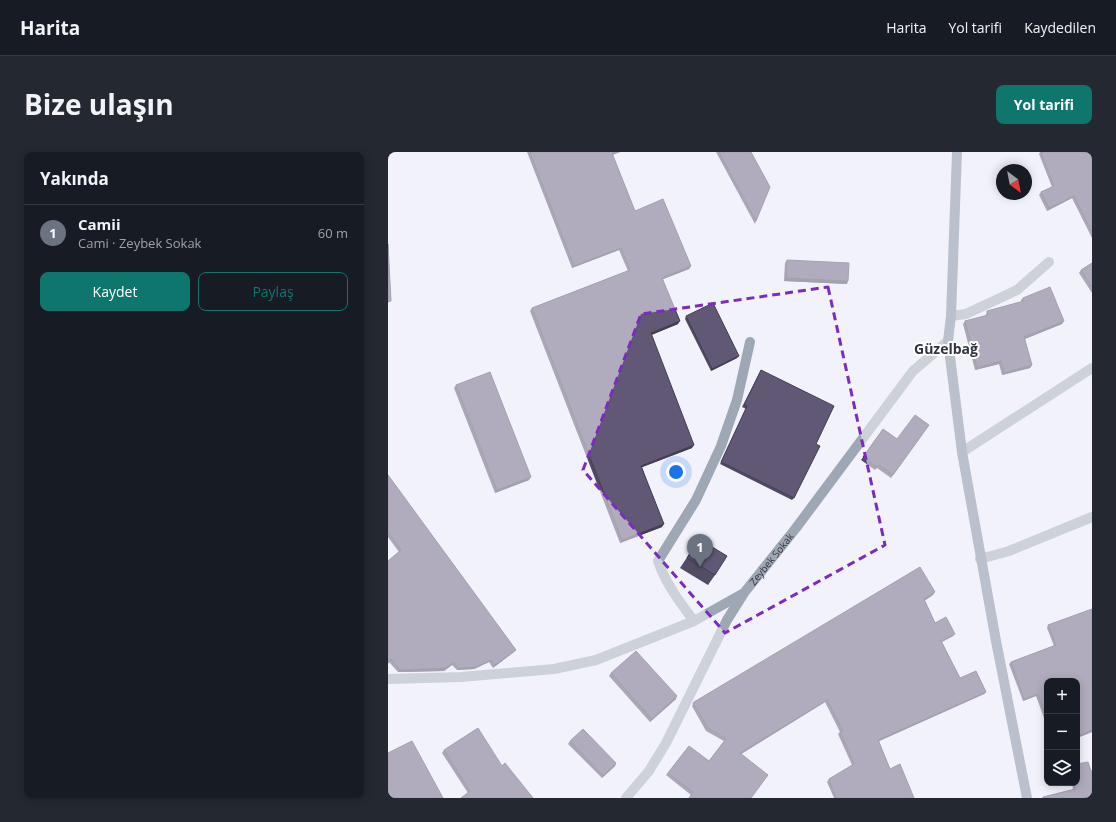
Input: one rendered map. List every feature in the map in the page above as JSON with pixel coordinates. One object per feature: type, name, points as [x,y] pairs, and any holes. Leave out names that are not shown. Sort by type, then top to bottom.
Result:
[{"type":"street","points":[[956,152],[951,316],[948,341],[962,452],[980,559],[1027,798]]},
{"type":"street","points":[[951,316],[966,314],[1017,290],[1049,262]]},
{"type":"street","name":"Zeybek Sokak","points":[[626,798],[649,771],[666,743],[727,620],[744,593],[800,522],[912,371],[948,341]]},
{"type":"street","points":[[694,621],[672,592],[658,561],[696,500],[721,446],[737,400],[750,342]]},
{"type":"street","points":[[962,452],[1092,368]]},
{"type":"street","points":[[980,559],[1009,551],[1092,517]]},
{"type":"street","points":[[388,679],[461,677],[554,669],[596,660],[694,621],[744,593]]},
{"type":"highlighted area","points":[[828,287],[885,545],[725,633],[583,470],[641,314]]},
{"type":"building","points":[[530,152],[615,152],[612,153],[635,211],[663,199],[691,266],[662,278],[680,321],[651,333],[694,445],[641,466],[664,524],[622,540],[532,308],[630,270],[621,248],[574,266]]},
{"type":"building","points":[[719,152],[751,152],[770,187],[756,221]]},
{"type":"building","points":[[1041,152],[1092,152],[1092,232],[1074,196],[1049,208],[1041,192],[1054,186]]},
{"type":"building","points":[[388,244],[391,301],[388,302]]},
{"type":"building","points":[[787,260],[849,263],[848,281],[786,278]]},
{"type":"building","points":[[1092,263],[1092,287],[1081,270]]},
{"type":"building","points":[[1050,287],[1064,321],[1024,337],[1032,365],[1004,373],[1001,361],[977,368],[965,321],[988,315],[987,311],[1024,301],[1023,298]]},
{"type":"building","points":[[713,303],[739,356],[712,369],[686,316]]},
{"type":"building","points":[[761,370],[834,406],[816,444],[820,446],[794,498],[721,462],[747,406],[744,405]]},
{"type":"building","points":[[490,372],[531,477],[497,490],[456,385]]},
{"type":"building","points":[[915,415],[929,425],[893,475],[879,465],[877,467],[863,457],[883,429],[897,439]]},
{"type":"building","points":[[388,475],[516,650],[495,665],[491,660],[476,667],[458,668],[454,662],[446,668],[400,670],[391,659],[388,663],[388,561],[401,550],[388,532]]},
{"type":"building","points":[[699,539],[727,556],[715,575],[687,558]]},
{"type":"building","points":[[920,567],[935,592],[924,599],[935,623],[946,617],[955,634],[941,641],[960,678],[976,671],[986,692],[878,740],[890,769],[900,764],[914,798],[836,798],[829,779],[854,764],[840,732],[843,731],[827,700],[740,753],[768,775],[751,798],[689,798],[693,792],[668,773],[689,746],[709,761],[726,739],[708,728],[693,703],[694,702]]},
{"type":"building","points":[[1092,609],[1092,730],[1080,735],[1080,678],[1044,678],[1044,711],[1038,694],[1024,699],[1011,662],[1056,645],[1048,625]]},
{"type":"building","points":[[636,651],[677,696],[652,719],[611,673]]},
{"type":"building","points":[[478,728],[502,766],[505,763],[533,798],[461,798],[470,791],[444,750]]},
{"type":"building","points":[[583,729],[616,763],[603,776],[570,741]]},
{"type":"building","points":[[412,741],[443,798],[388,798],[388,753]]},
{"type":"building","points":[[1088,762],[1092,771],[1092,798],[1043,798],[1075,789],[1074,786],[1080,786],[1080,763]]},
{"type":"place","name":"Camii","points":[[700,567]]},
{"type":"district","name":"Güzelbağ","points":[[946,348]]}]
